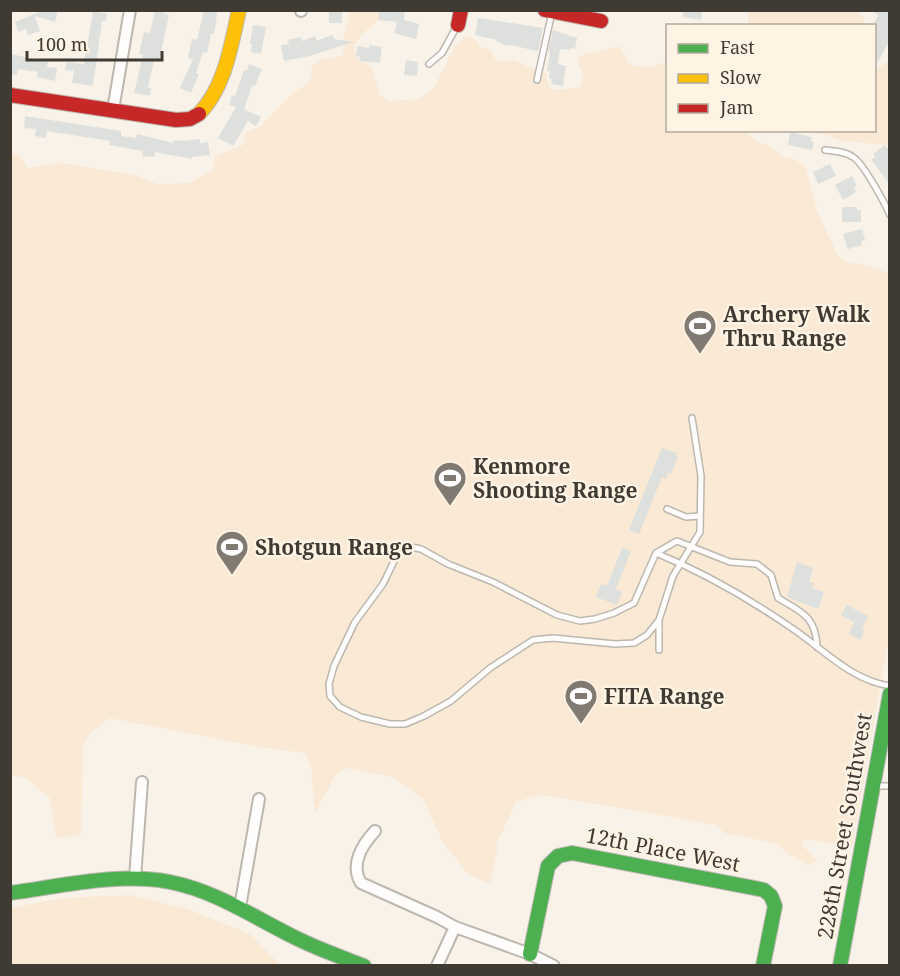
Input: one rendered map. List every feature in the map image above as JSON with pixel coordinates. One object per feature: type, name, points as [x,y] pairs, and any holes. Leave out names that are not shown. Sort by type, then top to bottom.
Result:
[{"type":"street","points":[[112,110],[130,10]]},
{"type":"street","points":[[10,94],[187,120],[198,115],[217,85],[230,50],[239,10]]},
{"type":"street","points":[[548,11],[601,21]]},
{"type":"street","name":"228th Street Southwest","points":[[840,966],[890,694]]},
{"type":"street","points":[[135,878],[142,782]]},
{"type":"street","points":[[240,907],[259,799]]},
{"type":"street","points":[[375,831],[362,846],[357,876],[361,883],[454,927],[530,954],[554,966]]},
{"type":"street","name":"12th Place West","points":[[530,954],[548,866],[554,856],[572,853],[764,890],[771,896],[775,906],[763,966]]},
{"type":"street","points":[[10,893],[135,878],[170,882],[240,907],[313,946],[364,966]]},
{"type":"street","points":[[437,966],[454,927]]},
{"type":"lane","points":[[537,80],[548,11]]},
{"type":"lane","points":[[429,64],[442,53],[459,18]]},
{"type":"lane","points":[[825,150],[846,153],[855,158],[883,200],[890,215]]},
{"type":"lane","points":[[659,650],[659,620],[673,576],[700,532],[701,476],[692,418]]},
{"type":"lane","points":[[667,509],[686,517],[700,516]]},
{"type":"lane","points":[[659,620],[647,635],[634,643],[615,644],[553,638],[533,640],[490,668],[451,701],[424,716],[405,723],[390,724],[361,717],[340,707],[330,696],[329,684],[334,666],[355,622],[383,584],[397,555],[403,549],[411,547],[421,549],[448,564],[493,582],[557,615],[580,621],[614,613],[634,603],[656,553],[677,541],[730,562],[757,564],[771,575],[778,598],[804,613],[816,631],[817,647]]},
{"type":"lane","points":[[656,553],[679,563],[769,614],[837,663],[864,679],[890,686]]},
{"type":"lane","points":[[874,786],[890,786]]},
{"type":"shaded area","name":"Kenmore Shooting Range","points":[[350,11],[387,11],[362,34],[354,47],[356,56],[363,63],[372,67],[380,96],[389,101],[420,99],[433,89],[456,45],[464,37],[475,40],[481,48],[489,50],[497,61],[512,60],[546,74],[550,90],[581,87],[583,75],[578,63],[581,55],[620,46],[629,65],[654,66],[666,60],[666,132],[750,132],[749,134],[758,142],[770,146],[783,157],[795,159],[806,168],[817,211],[838,256],[850,263],[862,264],[889,273],[889,636],[852,847],[804,839],[802,845],[818,861],[808,865],[775,843],[724,833],[717,825],[537,795],[516,802],[496,845],[497,851],[490,884],[468,874],[443,842],[423,799],[393,777],[346,768],[335,776],[315,813],[311,766],[305,753],[258,747],[110,718],[90,733],[83,747],[81,835],[56,838],[50,798],[25,778],[11,775],[11,154],[18,155],[28,168],[62,163],[135,175],[157,184],[190,183],[213,169],[215,156],[243,145],[246,132],[261,126],[293,93],[310,82],[313,65],[323,59],[343,56],[344,35]]},
{"type":"shaded area","points":[[748,11],[857,11],[865,18],[863,24],[748,24]]},
{"type":"shaded area","points":[[889,60],[889,145],[842,141],[809,132],[876,132],[876,68]]},
{"type":"shaded area","points":[[131,895],[187,909],[250,934],[280,965],[11,965],[11,908],[62,898]]},
{"type":"building","points":[[44,10],[58,10],[55,22],[35,16],[40,31],[28,35],[26,29],[18,32],[15,22]]},
{"type":"building","points":[[155,10],[165,10],[164,14],[169,15],[159,62],[154,61],[148,88],[151,88],[150,95],[134,93],[143,55],[139,54],[144,32],[150,33]]},
{"type":"building","points":[[204,10],[217,12],[216,22],[207,53],[203,52],[196,73],[199,74],[191,93],[180,88],[193,59],[188,58],[192,39],[197,40]]},
{"type":"building","points":[[329,10],[342,10],[342,23],[329,23]]},
{"type":"building","points":[[379,10],[405,10],[404,20],[419,24],[416,39],[394,33],[397,22],[378,20]]},
{"type":"building","points":[[683,10],[702,10],[701,20],[683,17]]},
{"type":"building","points":[[873,10],[890,10],[890,40],[876,65],[876,24],[874,23],[878,16]]},
{"type":"building","points":[[93,11],[107,14],[106,21],[102,21],[93,86],[72,83],[74,71],[65,70],[67,62],[84,64]]},
{"type":"building","points":[[478,18],[543,28],[538,51],[507,46],[497,40],[475,35]]},
{"type":"building","points":[[253,25],[266,27],[261,54],[251,52]]},
{"type":"building","points":[[553,30],[577,38],[575,49],[560,49],[558,64],[566,66],[563,86],[551,84],[550,71],[547,71]]},
{"type":"building","points":[[332,35],[334,39],[353,42],[310,56],[284,61],[281,45],[289,44],[288,40],[301,37],[302,41],[315,36],[317,41]]},
{"type":"building","points":[[369,45],[382,47],[380,63],[359,61],[360,57],[356,56],[357,46],[369,48]]},
{"type":"building","points":[[11,54],[48,62],[47,67],[57,68],[55,81],[37,77],[38,72],[18,69],[17,75],[10,74]]},
{"type":"building","points":[[406,60],[418,62],[417,76],[404,75]]},
{"type":"building","points":[[249,64],[262,69],[255,86],[252,85],[244,109],[261,117],[256,126],[248,121],[233,146],[218,138],[236,107],[229,105],[232,95],[235,96],[244,70],[247,71]]},
{"type":"building","points":[[25,116],[121,131],[121,136],[136,138],[137,134],[173,143],[174,140],[200,139],[200,143],[208,142],[210,155],[192,157],[192,159],[155,152],[154,157],[142,156],[143,151],[109,145],[110,141],[47,131],[46,138],[35,136],[36,129],[24,128]]},
{"type":"building","points":[[790,132],[812,137],[811,141],[814,142],[812,150],[788,145]]},
{"type":"building","points":[[885,145],[890,152],[890,185],[871,159],[875,157],[873,154]]},
{"type":"building","points":[[830,164],[836,176],[818,184],[813,172]]},
{"type":"building","points":[[852,176],[857,186],[854,188],[856,192],[843,200],[835,185]]},
{"type":"building","points":[[842,207],[857,207],[857,210],[861,210],[861,222],[842,222]]},
{"type":"building","points":[[862,229],[865,240],[861,241],[862,245],[848,249],[843,234]]},
{"type":"building","points":[[662,448],[677,453],[676,456],[678,456],[671,474],[668,473],[666,479],[662,477],[639,534],[629,530]]},
{"type":"building","points":[[622,548],[631,551],[616,589],[622,592],[617,605],[596,597],[601,584],[607,586]]},
{"type":"building","points":[[797,562],[813,568],[809,582],[814,583],[812,588],[824,592],[818,609],[787,597]]},
{"type":"building","points":[[847,605],[868,616],[862,628],[865,630],[860,640],[849,634],[854,622],[841,615]]},
{"type":"traffic: fast","points":[[840,966],[890,694]]},
{"type":"traffic: fast","points":[[530,954],[548,866],[558,856],[572,853],[764,890],[771,896],[775,906],[763,966]]},
{"type":"traffic: fast","points":[[10,893],[110,879],[150,879],[170,882],[219,898],[304,942],[364,966]]},
{"type":"traffic: slow","points":[[199,114],[221,79],[230,52],[239,10]]},
{"type":"traffic: jam","points":[[458,25],[461,10]]},
{"type":"traffic: jam","points":[[545,10],[601,21]]},
{"type":"traffic: jam","points":[[10,95],[176,120],[190,119],[199,114]]},
{"type":"place","name":"Archery Walk Thru Range","points":[[700,355]]},
{"type":"place","name":"Kenmore Shooting Range","points":[[450,507]]},
{"type":"place","name":"Shotgun Range","points":[[232,576]]},
{"type":"place","name":"FITA Range","points":[[581,725]]}]
